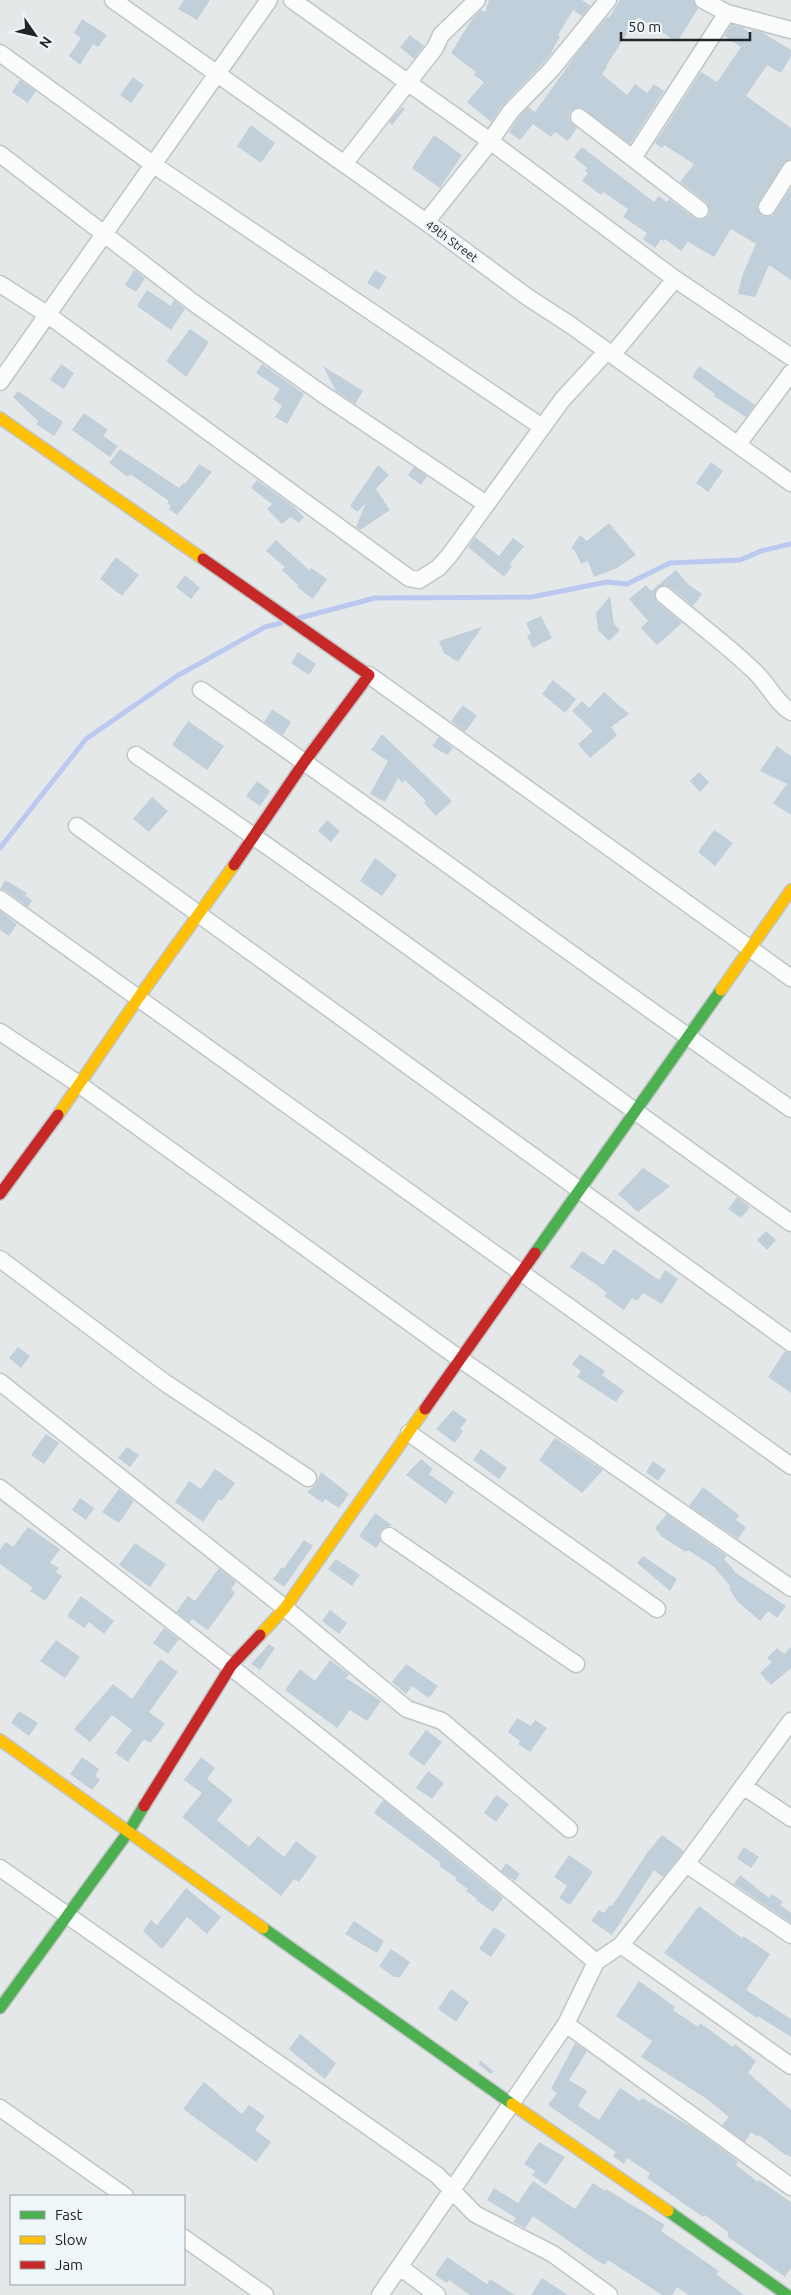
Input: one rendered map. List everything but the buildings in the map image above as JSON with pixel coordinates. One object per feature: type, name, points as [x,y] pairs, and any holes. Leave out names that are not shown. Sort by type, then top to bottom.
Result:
[{"type":"street","name":"49th Street","points":[[113,0],[791,483]]},
{"type":"street","points":[[0,382],[269,0]]},
{"type":"street","points":[[292,0],[490,142],[675,279],[791,357]]},
{"type":"street","points":[[344,164],[435,48],[441,35],[477,0]]},
{"type":"street","points":[[426,222],[490,142],[511,111],[551,70],[608,0]]},
{"type":"street","points":[[703,0],[727,13],[791,30]]},
{"type":"street","points":[[633,158],[727,13]]},
{"type":"street","points":[[0,53],[154,165],[542,427]]},
{"type":"street","points":[[579,117],[700,210]]},
{"type":"street","points":[[0,154],[104,236],[194,303],[321,393],[486,504]]},
{"type":"street","points":[[767,207],[791,169]]},
{"type":"street","points":[[0,284],[48,315],[409,578],[419,580],[438,568],[562,400],[610,353],[675,279]]},
{"type":"street","points":[[738,444],[791,372]]},
{"type":"street","points":[[0,418],[369,675],[791,978]]},
{"type":"street","points":[[664,595],[753,670],[773,691],[779,704],[791,712]]},
{"type":"street","points":[[0,1194],[80,1085],[139,997],[255,836],[305,761],[369,675]]},
{"type":"street","points":[[201,690],[305,761],[689,1038],[791,1109]]},
{"type":"street","points":[[136,755],[255,836],[634,1112],[791,1223]]},
{"type":"street","points":[[77,826],[791,1343]]},
{"type":"street","points":[[0,2008],[129,1831],[231,1666],[285,1608],[634,1112],[689,1038],[791,890]]},
{"type":"street","points":[[0,899],[139,997],[520,1274],[791,1466]]},
{"type":"street","points":[[0,1032],[80,1085],[460,1359],[791,1588]]},
{"type":"street","points":[[0,1258],[164,1382],[308,1478]]},
{"type":"street","points":[[0,1382],[285,1608],[406,1709],[442,1721],[569,1828]]},
{"type":"street","points":[[409,1432],[657,1609]]},
{"type":"street","points":[[0,1488],[231,1666],[474,1860],[596,1962]]},
{"type":"street","points":[[389,1536],[576,1664]]},
{"type":"street","points":[[380,2295],[566,2024],[596,1962],[621,1945],[686,1864],[791,1721]]},
{"type":"street","points":[[0,1740],[511,2104],[645,2194],[788,2295]]},
{"type":"street","points":[[744,1786],[791,1818]]},
{"type":"street","points":[[686,1864],[791,1935]]},
{"type":"street","points":[[0,1868],[436,2175],[476,2214],[552,2254],[609,2295]]},
{"type":"street","points":[[621,1945],[791,2066]]},
{"type":"street","points":[[566,2024],[791,2186]]},
{"type":"street","points":[[0,2108],[124,2195]]},
{"type":"street","points":[[185,2239],[265,2295]]},
{"type":"street","points":[[400,2267],[437,2295]]},
{"type":"waterway","points":[[299,618],[375,598],[532,597],[607,582],[627,584],[670,563],[740,560],[761,551],[791,544]]},
{"type":"waterway","points":[[0,848],[86,739],[177,676],[265,627],[281,623]]},
{"type":"traffic: fast","points":[[535,1253],[721,990]]},
{"type":"traffic: fast","points":[[0,2008],[129,1831],[144,1806]]},
{"type":"traffic: fast","points":[[263,1928],[512,2104]]},
{"type":"traffic: fast","points":[[668,2211],[787,2295]]},
{"type":"traffic: slow","points":[[0,418],[203,559]]},
{"type":"traffic: slow","points":[[58,1115],[139,997],[234,865]]},
{"type":"traffic: slow","points":[[721,990],[791,890]]},
{"type":"traffic: slow","points":[[260,1635],[285,1608],[425,1409]]},
{"type":"traffic: slow","points":[[0,1740],[263,1928]]},
{"type":"traffic: slow","points":[[512,2104],[668,2211]]},
{"type":"traffic: jam","points":[[203,559],[369,675],[305,761],[234,865]]},
{"type":"traffic: jam","points":[[0,1194],[58,1115]]},
{"type":"traffic: jam","points":[[425,1409],[535,1253]]},
{"type":"traffic: jam","points":[[144,1806],[231,1666],[260,1635]]}]
